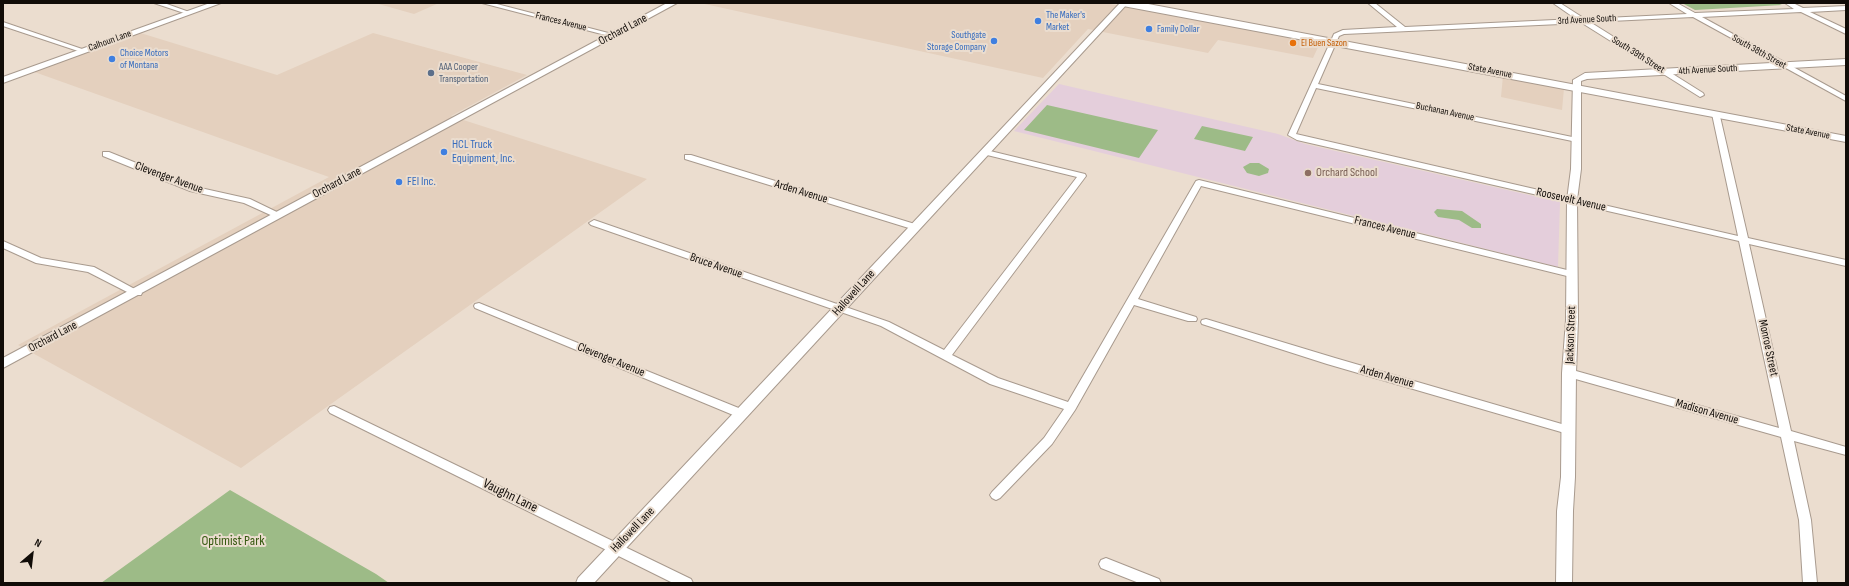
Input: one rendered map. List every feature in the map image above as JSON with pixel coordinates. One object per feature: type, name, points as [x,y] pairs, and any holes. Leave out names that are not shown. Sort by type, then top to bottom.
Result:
[{"type":"main road","name":"State Avenue","points":[[1127,3],[1846,139]]},
{"type":"street","points":[[157,3],[189,13]]},
{"type":"street","name":"Calhoun Lane","points":[[3,80],[217,3]]},
{"type":"street","name":"Frances Avenue","points":[[485,3],[613,35]]},
{"type":"street","name":"Orchard Lane","points":[[3,364],[673,3]]},
{"type":"street","name":"Hallowell Lane","points":[[584,583],[915,227],[1127,3]]},
{"type":"street","points":[[1371,3],[1403,29]]},
{"type":"street","name":"South 39th Street","points":[[1556,3],[1700,95]]},
{"type":"street","name":"South 38th Street","points":[[1672,3],[1846,99]]},
{"type":"street","points":[[1788,3],[1846,32]]},
{"type":"street","name":"3rd Avenue South","points":[[1333,41],[1336,35],[1343,32],[1846,8]]},
{"type":"street","points":[[3,24],[83,51]]},
{"type":"street","points":[[1313,85],[1333,41]]},
{"type":"street","name":"4th Avenue South","points":[[1577,87],[1578,80],[1582,77],[1846,62]]},
{"type":"street","name":"Roosevelt Avenue","points":[[1313,85],[1292,133],[1292,135],[1297,138],[1846,263]]},
{"type":"street","name":"Buchanan Avenue","points":[[1313,85],[1577,140]]},
{"type":"street","name":"Jackson Street","points":[[1564,583],[1569,372],[1572,320],[1572,200],[1576,169],[1577,87]]},
{"type":"street","name":"Monroe Street","points":[[1716,114],[1805,520],[1810,583]]},
{"type":"street","points":[[946,355],[1082,176],[986,152]]},
{"type":"street","name":"Clevenger Avenue","points":[[106,154],[193,190],[247,201],[278,215]]},
{"type":"street","name":"Arden Avenue","points":[[688,157],[915,227]]},
{"type":"street","name":"Frances Avenue","points":[[1133,301],[1200,183],[1571,274]]},
{"type":"street","name":"Bruce Avenue","points":[[594,223],[885,324],[994,381],[1071,407]]},
{"type":"street","points":[[3,244],[39,262],[91,269],[137,293]]},
{"type":"street","points":[[996,495],[1048,441],[1071,407],[1133,301],[1192,318]]},
{"type":"street","name":"Clevenger Avenue","points":[[479,306],[742,414]]},
{"type":"street","name":"Arden Avenue","points":[[1206,322],[1331,361],[1568,430]]},
{"type":"street","name":"Madison Avenue","points":[[1569,372],[1846,451]]},
{"type":"street","name":"Vaughn Lane","points":[[334,410],[686,583]]},
{"type":"street","points":[[1106,564],[1154,583]]},
{"type":"shaded area","points":[[375,3],[439,3],[414,14]]},
{"type":"shaded area","points":[[700,3],[1105,3],[1320,43],[1313,58],[1218,40],[1208,53],[1088,29],[1043,78]]},
{"type":"shaded area","points":[[134,31],[277,75],[373,33],[527,75],[451,116],[647,179],[241,468],[18,345],[329,177],[26,69]]},
{"type":"shaded area","points":[[1503,76],[1564,88],[1562,110],[1501,97]]},
{"type":"shaded area","name":"Orchard School","points":[[1059,84],[1278,134],[1305,144],[1560,202],[1558,267],[1014,131]]},
{"type":"green space","points":[[1682,3],[1777,3],[1782,5],[1695,10]]},
{"type":"green space","points":[[1047,105],[1158,130],[1139,158],[1024,130]]},
{"type":"green space","points":[[1202,126],[1253,137],[1245,151],[1194,139]]},
{"type":"green space","points":[[1250,163],[1259,163],[1269,169],[1268,173],[1259,176],[1247,173],[1243,167]]},
{"type":"green space","points":[[1437,209],[1462,211],[1481,224],[1481,228],[1472,228],[1459,220],[1438,217],[1434,212]]},
{"type":"green space","name":"Optimist Park","points":[[230,490],[376,574],[389,583],[101,583]]},
{"type":"place","name":"The Maker's Market","points":[[1038,21]]},
{"type":"place","name":"Family Dollar","points":[[1149,29]]},
{"type":"place","name":"Southgate Storage Company","points":[[994,41]]},
{"type":"place","name":"El Buen Sazon","points":[[1293,43]]},
{"type":"place","name":"Choice Motors of Montana","points":[[112,59]]},
{"type":"place","name":"AAA Cooper Transportation","points":[[431,73]]},
{"type":"place","name":"HCL Truck Equipment, Inc.","points":[[444,152]]},
{"type":"place","name":"Orchard School","points":[[1308,173]]},
{"type":"place","name":"FEI Inc.","points":[[399,182]]}]
